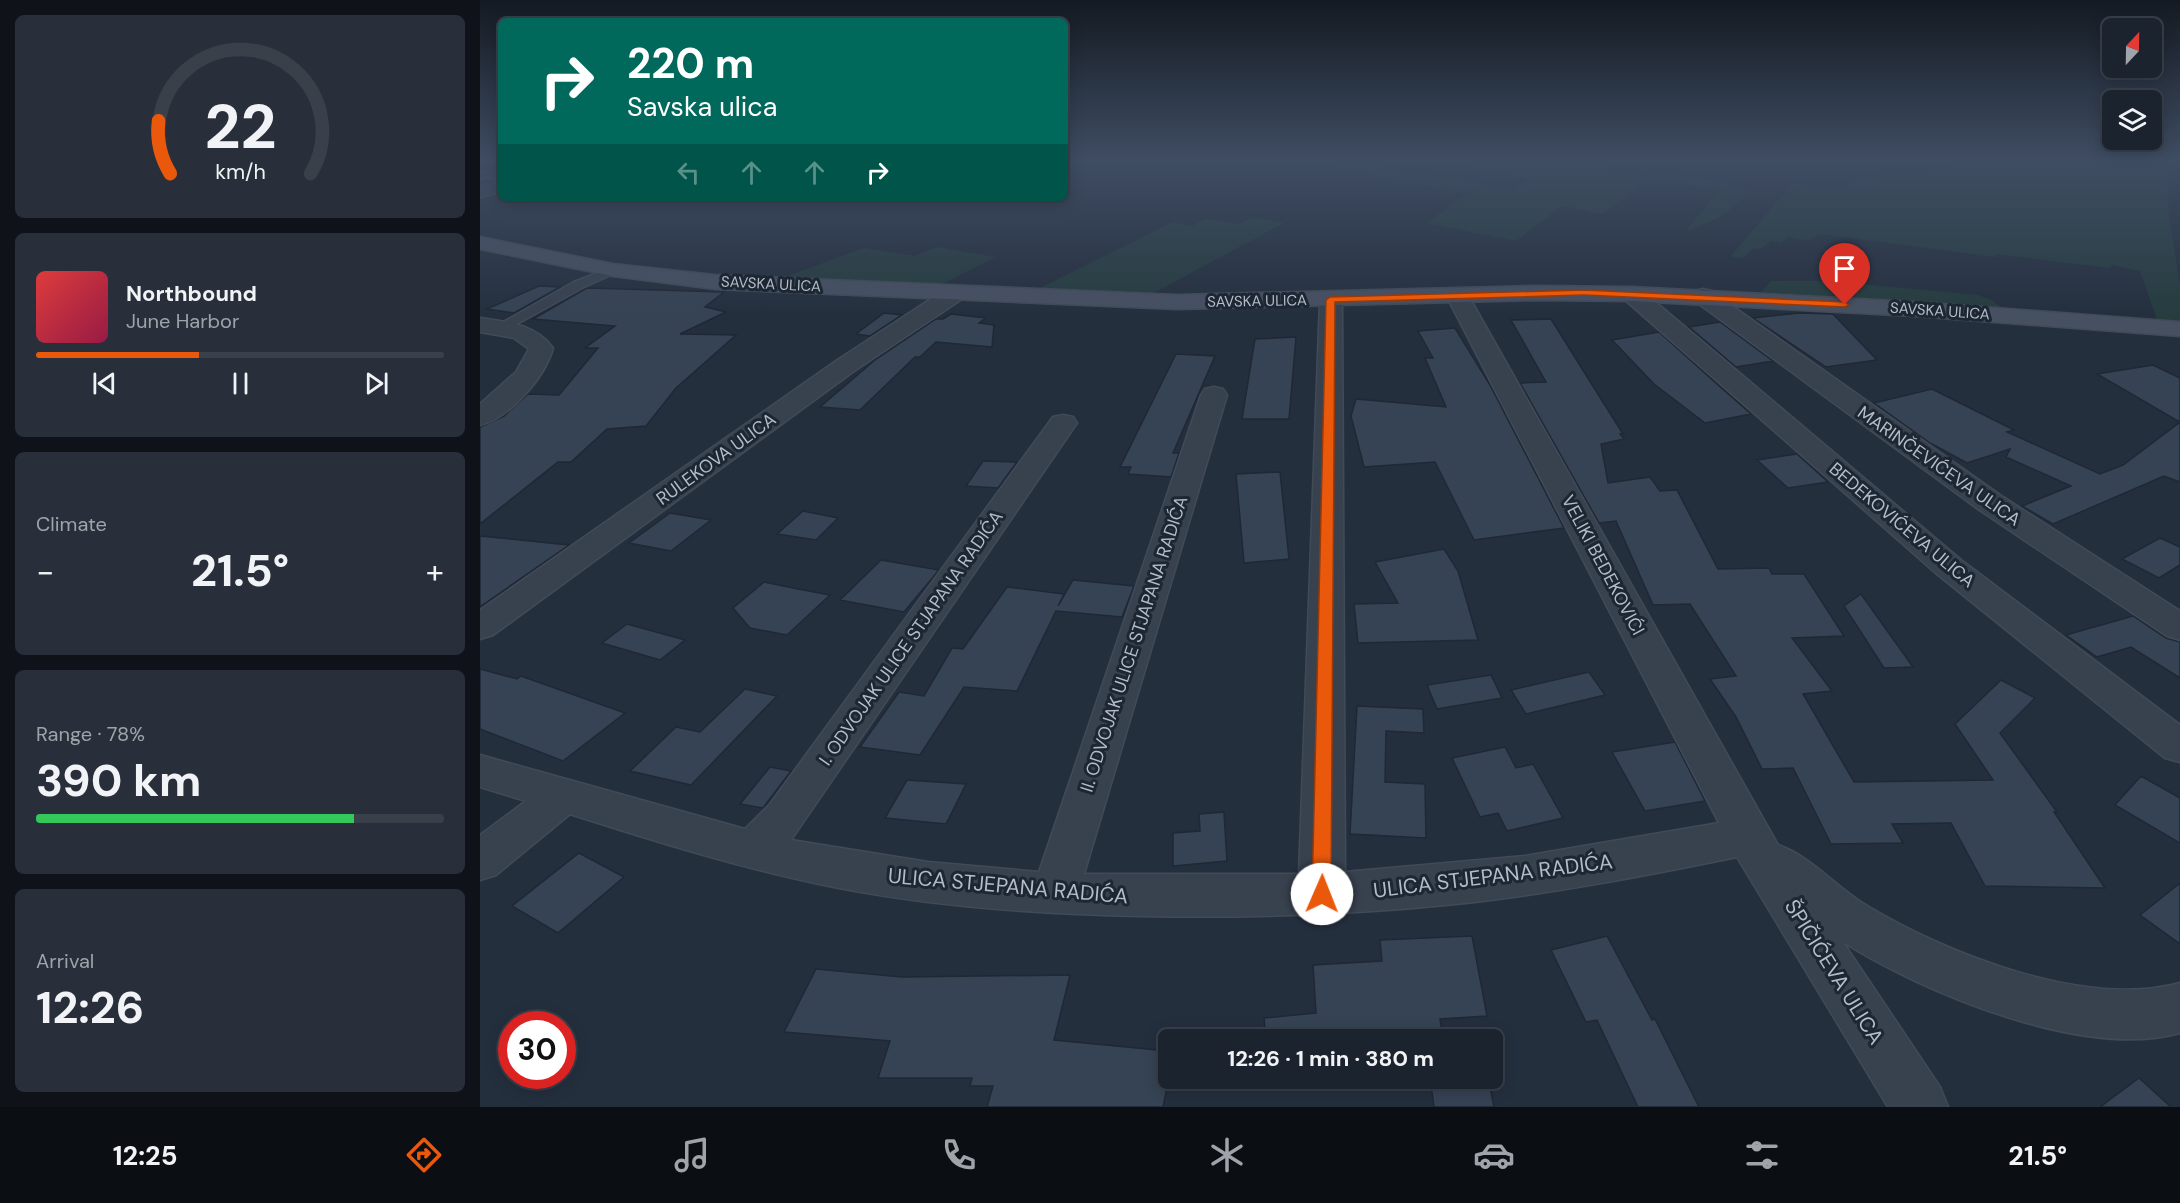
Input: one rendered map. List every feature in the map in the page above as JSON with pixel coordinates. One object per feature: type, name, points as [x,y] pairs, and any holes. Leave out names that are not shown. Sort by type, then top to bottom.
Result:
[{"type":"street","name":"SAVSKA ULICA","points":[[480,243],[613,270],[714,282],[1177,302],[1330,300],[1457,295],[1703,296],[2050,318],[2180,329]]},
{"type":"street","name":"RULEKOVA ULICA","points":[[480,627],[845,366],[954,294]]},
{"type":"street","name":"BEDEKOVIĆEVA ULICA","points":[[1632,294],[1949,567],[2180,747]]},
{"type":"street","name":"VELIKI BEDEKOVIĆI","points":[[1457,295],[1748,836]]},
{"type":"street","name":"MARINČEVIĆEVA ULICA","points":[[1703,296],[1971,489],[2180,628]]},
{"type":"street","points":[[1322,894],[1330,300]]},
{"type":"street","points":[[480,417],[527,375],[539,358],[541,348],[535,340],[490,326]]},
{"type":"street","name":"II. ODVOJAK ULICE STJAPANA RADIĆA","points":[[1054,893],[1214,395]]},
{"type":"street","name":"I. ODVOJAK ULICE STJAPANA RADIĆA","points":[[755,849],[786,816],[1063,423]]},
{"type":"street","name":"ULICA STJEPANA RADIĆA","points":[[480,771],[660,826],[834,868],[921,882],[1054,893],[1146,897],[1322,894],[1490,880],[1620,861],[1748,836]]},
{"type":"street","points":[[480,861],[564,795]]},
{"type":"street","points":[[1748,836],[1786,872],[1830,908],[1889,943],[1972,982],[2041,1003],[2114,1014],[2170,1011],[2180,1008]]},
{"type":"street","name":"ŠPIČIĆEVA ULICA","points":[[1748,836],[1920,1107]]},
{"type":"lane","points":[[490,326],[613,270]]},
{"type":"green space","points":[[1441,213],[1553,213],[1516,241],[1427,223]]},
{"type":"green space","points":[[1701,213],[1726,213],[1705,224],[1686,231]]},
{"type":"green space","points":[[1768,213],[2169,213],[2180,285],[2180,325],[2158,323],[2140,271],[2112,265],[2109,268],[1996,254],[1996,257],[1819,234],[1809,241],[1788,237],[1781,243],[1771,241],[1761,249],[1754,248],[1742,259],[1731,256]]},
{"type":"green space","points":[[1252,217],[1284,223],[1150,295],[1036,290],[1173,222],[1192,226],[1205,219],[1239,224]]},
{"type":"green space","points":[[936,247],[996,257],[940,285],[785,277],[864,248],[915,256]]},
{"type":"green space","points":[[1771,281],[1830,281],[1978,295],[1992,300],[2005,310],[1761,292]]},
{"type":"building","points":[[539,286],[560,287],[514,313],[487,309]]},
{"type":"building","points":[[587,288],[724,292],[705,307],[726,312],[680,334],[736,335],[676,388],[646,426],[607,429],[571,462],[558,462],[480,524],[480,427],[504,416],[528,394],[559,395],[598,348],[585,348],[615,326],[533,319]]},
{"type":"building","points":[[884,313],[902,315],[870,336],[856,334]]},
{"type":"building","points":[[1799,313],[1833,314],[1877,360],[1826,367],[1753,318]]},
{"type":"building","points":[[951,314],[986,318],[979,323],[994,325],[992,347],[936,342],[920,357],[915,357],[860,410],[820,407],[875,360],[936,319],[943,319]]},
{"type":"building","points":[[1551,319],[1623,434],[1620,434],[1624,439],[1601,444],[1608,483],[1650,477],[1660,491],[1677,490],[1718,569],[1769,568],[1772,574],[1804,574],[1844,636],[1792,638],[1832,691],[1803,694],[1854,782],[1993,780],[1955,724],[2001,680],[2035,698],[2000,733],[2057,812],[2054,812],[2105,888],[1985,886],[1951,823],[1892,824],[1903,843],[1831,844],[1793,768],[1762,769],[1736,717],[1710,679],[1736,676],[1690,604],[1653,605],[1616,521],[1599,523],[1520,383],[1546,382],[1511,320]]},
{"type":"building","points":[[1720,322],[1773,361],[1736,367],[1689,327]]},
{"type":"building","points":[[1455,328],[1490,385],[1564,528],[1474,540],[1435,462],[1364,467],[1351,416],[1356,399],[1446,407],[1425,358],[1433,358],[1418,331]]},
{"type":"building","points":[[1659,332],[1751,414],[1705,423],[1654,384],[1612,340]]},
{"type":"building","points":[[1296,337],[1289,419],[1242,419],[1255,339]]},
{"type":"building","points":[[1176,354],[1215,356],[1173,453],[1179,453],[1171,477],[1128,474],[1131,467],[1120,467]]},
{"type":"building","points":[[2153,365],[2180,378],[2180,422],[2097,374]]},
{"type":"building","points":[[1932,389],[2014,430],[2007,432],[2100,474],[2123,465],[2180,422],[2180,482],[2164,476],[2053,524],[2022,506],[2071,486],[2006,457],[2010,449],[1967,463],[1930,443],[1874,403]]},
{"type":"building","points":[[1797,454],[1828,482],[1788,488],[1757,460]]},
{"type":"building","points":[[983,461],[1017,462],[998,488],[966,486]]},
{"type":"building","points":[[1280,472],[1289,559],[1244,563],[1236,474]]},
{"type":"building","points":[[803,511],[838,518],[816,540],[777,534]]},
{"type":"building","points":[[670,513],[711,520],[671,551],[629,543]]},
{"type":"building","points":[[480,536],[569,545],[480,607]]},
{"type":"building","points":[[2160,538],[2180,547],[2180,565],[2159,578],[2122,559]]},
{"type":"building","points":[[1444,549],[1458,571],[1478,640],[1358,643],[1354,604],[1398,603],[1375,562]]},
{"type":"building","points":[[881,560],[939,570],[904,612],[840,600]]},
{"type":"building","points":[[1073,580],[1134,586],[1122,617],[1056,611],[1017,691],[964,687],[920,755],[860,747],[899,692],[924,696],[952,648],[963,649],[1007,587],[1064,594],[1058,606]]},
{"type":"building","points":[[764,582],[830,595],[787,635],[750,628],[733,608]]},
{"type":"building","points":[[1861,594],[1913,667],[1884,668],[1844,606]]},
{"type":"building","points":[[2133,616],[2166,638],[2180,642],[2180,678],[2131,647],[2097,657],[2066,635]]},
{"type":"building","points":[[627,624],[685,640],[660,660],[602,643]]},
{"type":"building","points":[[480,669],[517,679],[521,676],[625,713],[563,761],[480,729]]},
{"type":"building","points":[[1589,672],[1605,695],[1526,714],[1511,690]]},
{"type":"building","points":[[1491,675],[1502,698],[1437,709],[1427,685]]},
{"type":"building","points":[[745,689],[777,696],[691,785],[630,771],[676,727],[700,732]]},
{"type":"building","points":[[1357,706],[1423,709],[1424,733],[1386,731],[1385,782],[1425,784],[1426,838],[1350,834]]},
{"type":"building","points":[[1675,742],[1705,801],[1645,811],[1612,752]]},
{"type":"building","points":[[1505,747],[1516,768],[1533,764],[1563,818],[1507,831],[1498,813],[1480,817],[1452,758]]},
{"type":"building","points":[[770,767],[791,771],[763,808],[740,804]]},
{"type":"building","points":[[2141,776],[2180,798],[2180,843],[2115,805]]},
{"type":"building","points":[[907,780],[966,784],[946,824],[885,818]]},
{"type":"building","points":[[1224,812],[1227,861],[1173,866],[1173,833],[1200,831],[1199,814]]},
{"type":"building","points":[[579,853],[624,877],[558,933],[512,906]]},
{"type":"building","points":[[2180,883],[2180,944],[2140,915]]},
{"type":"building","points":[[1472,936],[1487,1016],[1440,1019],[1442,1029],[1265,1029],[1264,1018],[1316,1013],[1313,965],[1382,961],[1380,940]]},
{"type":"building","points":[[1607,936],[1652,1020],[1655,1019],[1699,1107],[1638,1107],[1597,1020],[1586,1022],[1551,950]]},
{"type":"building","points":[[816,969],[902,977],[1070,975],[1054,1040],[1158,1050],[1158,1089],[1167,1089],[1163,1107],[987,1107],[993,1086],[970,1086],[972,1078],[878,1078],[890,1041],[784,1032]]},
{"type":"building","points":[[2139,1078],[2171,1107],[2100,1107]]},
{"type":"building","points":[[1432,1089],[1490,1089],[1494,1107],[1434,1107]]},
{"type":"route","points":[[1322,894],[1330,300],[1584,292],[1703,296],[1845,305]]}]
